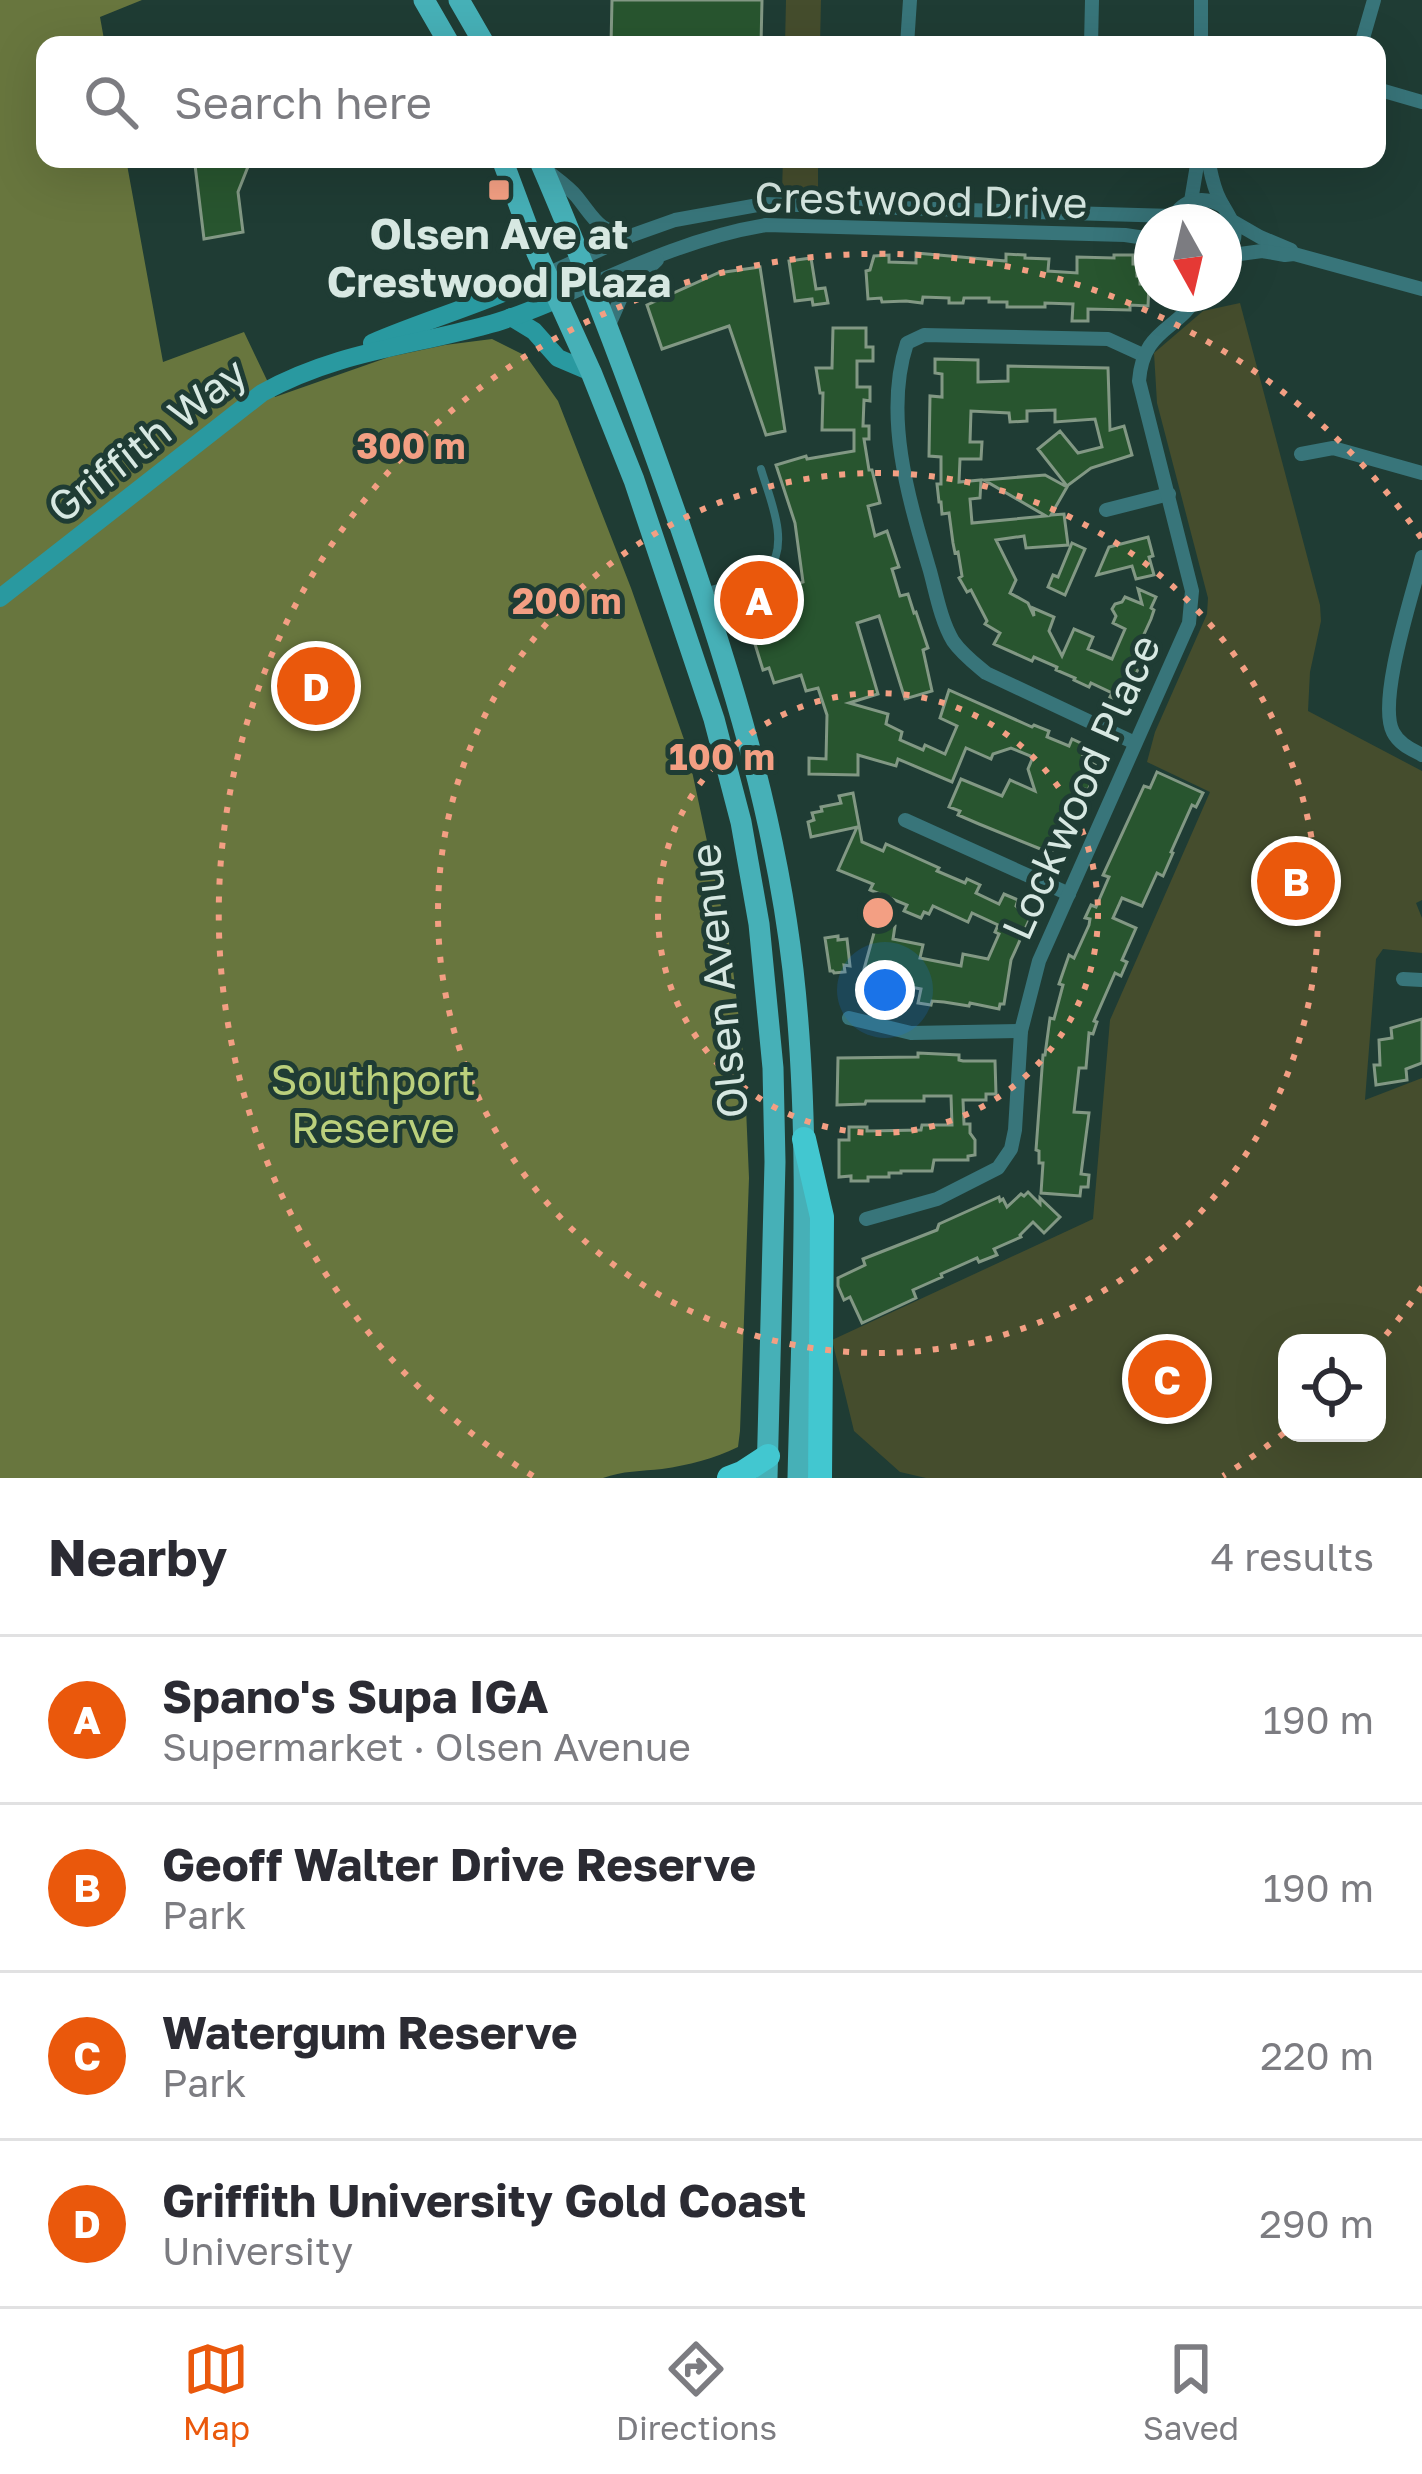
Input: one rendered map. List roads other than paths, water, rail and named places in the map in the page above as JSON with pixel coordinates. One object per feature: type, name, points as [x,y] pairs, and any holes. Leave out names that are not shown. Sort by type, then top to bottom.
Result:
[{"type":"highway","points":[[803,1139],[822,1217],[820,1478]]},
{"type":"highway","points":[[729,1478],[768,1467]]},
{"type":"main road","points":[[424,0],[444,36]]},
{"type":"main road","points":[[459,0],[480,36]]},
{"type":"main road","name":"Olsen Avenue","points":[[506,168],[634,480],[714,719],[741,822],[759,924],[775,1107],[768,1467]]},
{"type":"main road","name":"Olsen Avenue","points":[[543,168],[582,256],[703,592],[739,702],[777,859],[797,1007],[803,1139],[798,1478]]},
{"type":"street","points":[[908,36],[910,0]]},
{"type":"street","points":[[1091,36],[1092,0]]},
{"type":"street","points":[[1201,0],[1201,36]]},
{"type":"street","points":[[1364,36],[1374,0]]},
{"type":"street","points":[[1386,91],[1422,101]]},
{"type":"street","points":[[546,168],[602,228],[630,236]]},
{"type":"street","points":[[1191,201],[1196,168]]},
{"type":"street","points":[[1211,168],[1221,204]]},
{"type":"street","points":[[1188,204],[1202,199],[1216,204]]},
{"type":"street","name":"Crestwood Drive","points":[[547,274],[675,220],[764,203],[1134,218]]},
{"type":"street","name":"Crestwood Drive","points":[[557,299],[717,234],[788,224],[1134,236]]},
{"type":"street","points":[[1242,227],[1294,254]]},
{"type":"street","points":[[608,325],[623,293],[664,253]]},
{"type":"street","points":[[1242,254],[1294,254],[1422,289]]},
{"type":"street","name":"Griffith Way","points":[[0,598],[262,393],[407,328],[547,274]]},
{"type":"street","name":"Griffith Way","points":[[347,357],[511,317],[557,299]]},
{"type":"street","points":[[1136,743],[986,673],[951,638],[903,471],[900,365],[907,343],[924,334],[1108,340],[1143,355],[1179,312]]},
{"type":"street","points":[[511,317],[534,331],[558,358],[591,372]]},
{"type":"street","name":"Lockwood Place","points":[[866,1219],[937,1199],[998,1168],[1011,1149],[1021,1031],[1039,961],[1192,611],[1192,591],[1139,381],[1143,355]]},
{"type":"street","points":[[1301,454],[1333,448],[1422,473]]},
{"type":"street","points":[[1106,510],[1169,494]]},
{"type":"street","points":[[1422,557],[1419,583],[1399,639],[1388,715],[1398,740],[1422,755]]},
{"type":"street","points":[[905,820],[1069,894]]},
{"type":"street","points":[[1403,980],[1422,980]]},
{"type":"street","points":[[849,1018],[911,1033],[1021,1031]]},
{"type":"lane","points":[[703,592],[757,577],[769,569],[778,530],[760,469]]},
{"type":"place","name":"Olsen Ave at Crestwood Plaza","points":[[499,190]]},
{"type":"place","name":"Spano's Supa IGA","points":[[759,600]]},
{"type":"place","name":"Griffith University Gold Coast","points":[[316,686]]},
{"type":"place","name":"Geoff Walter Drive Reserve","points":[[1296,881]]},
{"type":"place","name":"Watergum Reserve","points":[[1167,1379]]},
{"type":"park label","name":"Southport Reserve","points":[[373,1104]]}]
